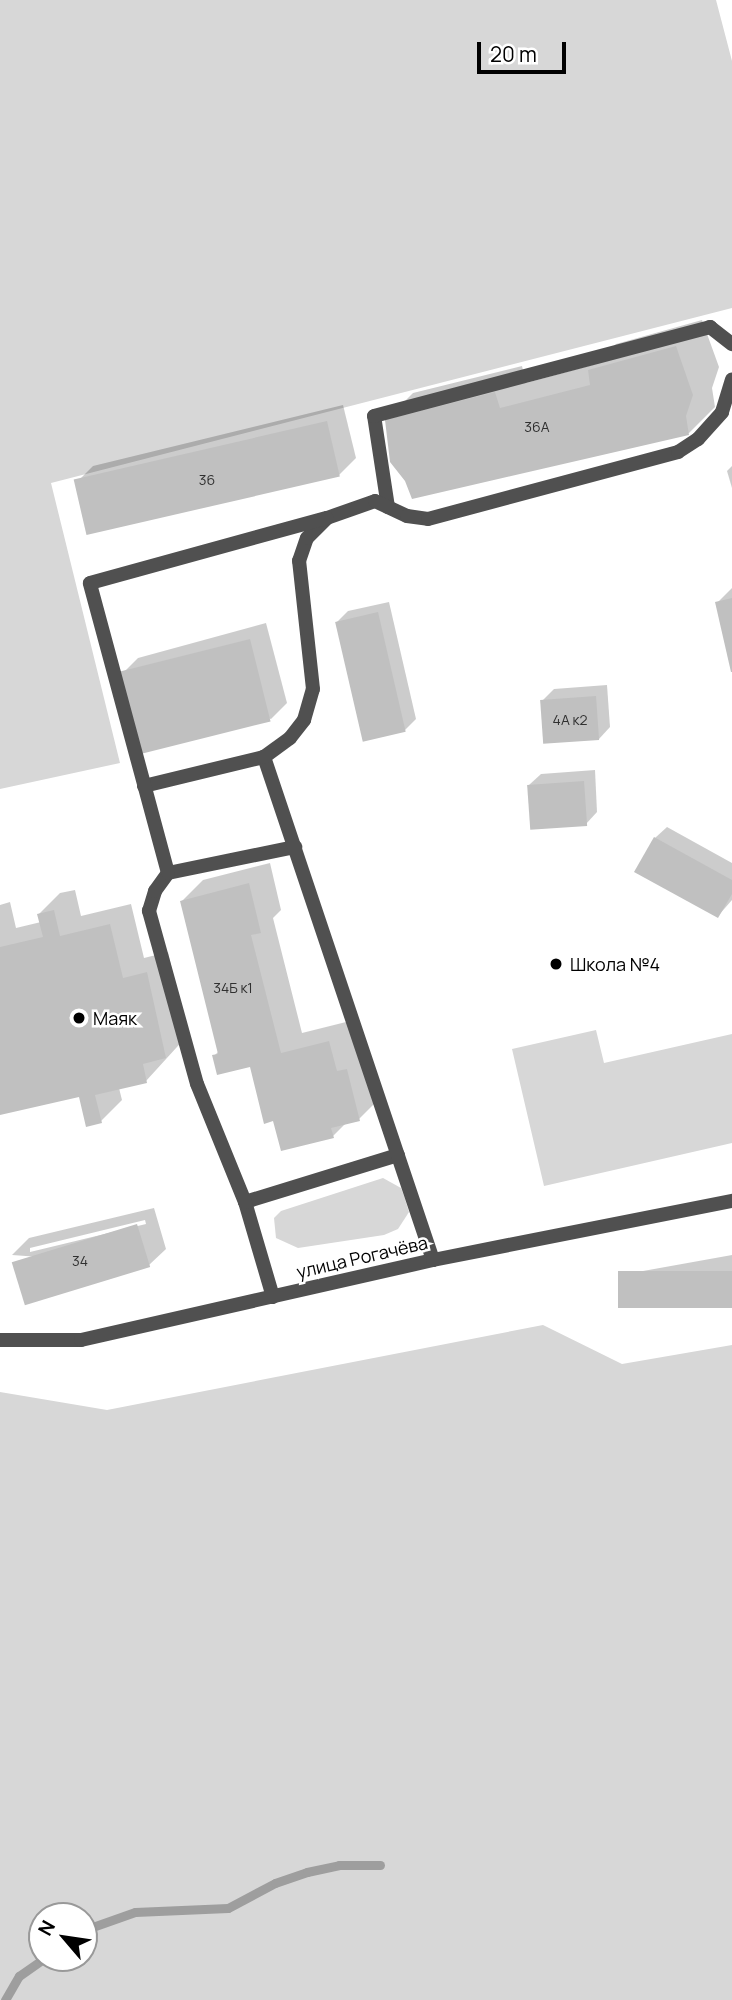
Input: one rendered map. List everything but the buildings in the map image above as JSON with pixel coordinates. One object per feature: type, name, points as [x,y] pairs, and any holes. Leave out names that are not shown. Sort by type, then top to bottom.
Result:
[{"type":"street","points":[[388,507],[374,416],[710,327],[732,344]]},
{"type":"street","points":[[168,873],[90,583],[327,518],[375,501],[407,516],[428,519],[678,452],[698,439],[722,412],[732,379]]},
{"type":"street","points":[[144,786],[264,757],[290,737],[304,720],[313,689],[299,561],[307,538],[327,518]]},
{"type":"street","points":[[264,757],[433,1260]]},
{"type":"street","points":[[274,1297],[245,1202],[197,1084],[149,911],[155,891],[168,873],[295,847]]},
{"type":"street","points":[[245,1202],[398,1155]]},
{"type":"street","name":"улица Рогачёва","points":[[0,1340],[81,1340],[433,1260],[732,1201]]},
{"type":"shaded area","points":[[0,0],[716,0],[732,61],[732,308],[51,483],[120,763],[0,789]]},
{"type":"shaded area","points":[[596,1030],[604,1063],[732,1034],[732,1143],[544,1186],[512,1049]]},
{"type":"shaded area","points":[[383,1178],[401,1188],[409,1212],[398,1229],[384,1235],[298,1248],[276,1238],[274,1218],[281,1211]]},
{"type":"shaded area","points":[[543,1325],[622,1364],[732,1345],[732,2000],[0,2000],[0,1392],[107,1410]]},
{"type":"waterway","points":[[98,1925],[135,1912],[228,1908],[275,1883],[307,1872],[339,1865],[380,1865]]},
{"type":"waterway","points":[[5,2000],[19,1976],[28,1970]]},
{"type":"place","name":"Школа №4","points":[[556,964]]},
{"type":"place","name":"Маяк","points":[[79,1018]]}]
